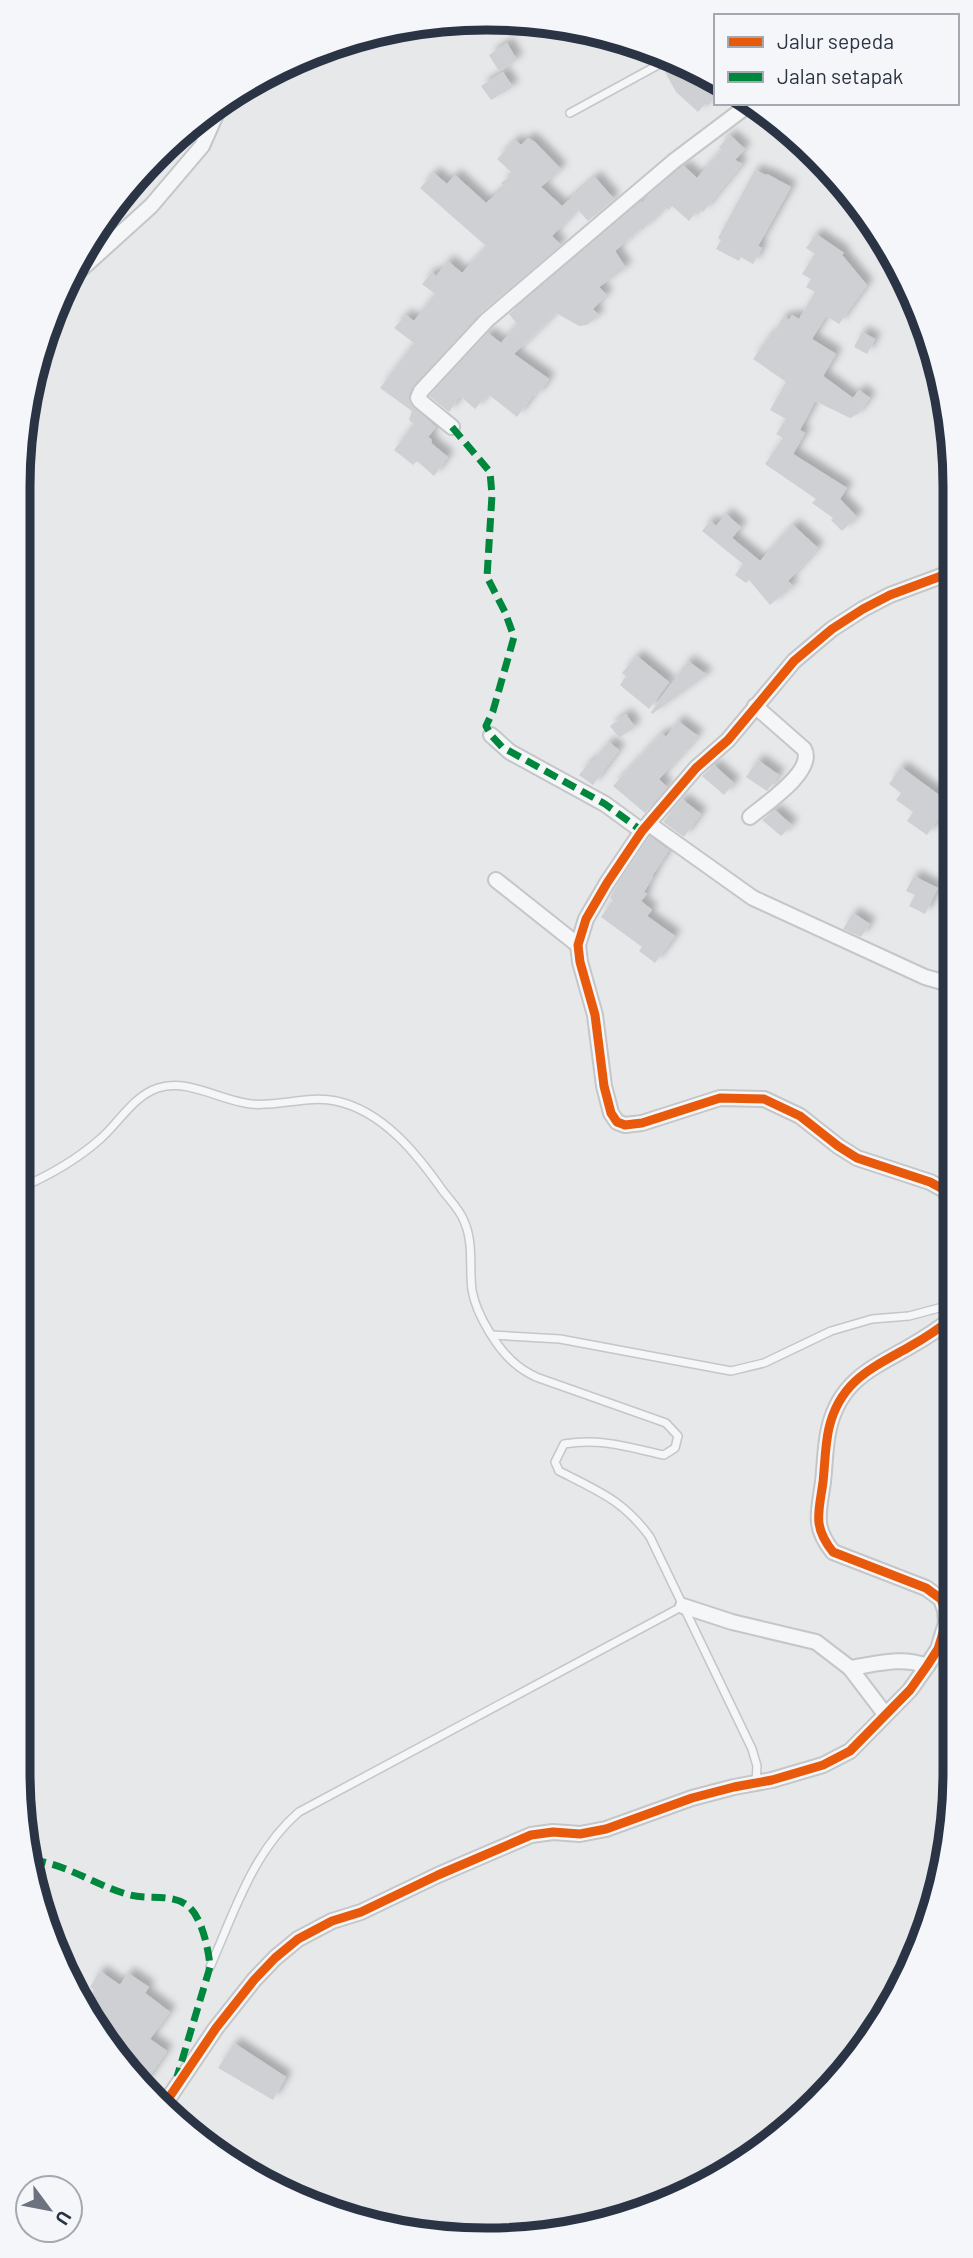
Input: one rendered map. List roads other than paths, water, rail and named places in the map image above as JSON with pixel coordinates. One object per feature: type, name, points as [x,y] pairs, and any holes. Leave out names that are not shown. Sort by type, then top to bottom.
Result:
[{"type":"street","points":[[452,427],[420,401],[418,398],[421,391],[487,320],[674,161],[743,109]]},
{"type":"street","points":[[89,262],[151,206],[202,146],[213,120]]},
{"type":"street","points":[[943,575],[890,595],[832,629],[793,661],[728,740],[696,768],[645,828],[586,919],[578,945],[595,1015],[606,1095],[611,1113],[617,1122],[625,1125],[642,1123],[720,1098],[764,1100],[800,1116],[857,1158],[930,1182],[943,1189]]},
{"type":"street","points":[[750,817],[799,775],[807,762],[804,749],[755,706]]},
{"type":"street","points":[[491,735],[510,752],[645,828],[752,898],[925,977],[943,982]]},
{"type":"street","points":[[496,880],[578,945]]},
{"type":"street","points":[[943,1325],[862,1374],[848,1389],[836,1408],[829,1428],[817,1523],[823,1540],[833,1552],[926,1588],[941,1599],[943,1604]]},
{"type":"street","points":[[683,1606],[732,1622],[808,1639],[820,1645],[850,1668],[885,1714]]},
{"type":"street","points":[[168,2098],[241,1996],[275,1958],[298,1939],[332,1921],[361,1912],[438,1875],[531,1836],[553,1832],[580,1834],[606,1829],[692,1798],[790,1775],[832,1760],[862,1740],[910,1690],[938,1649],[943,1633]]},
{"type":"street","points":[[850,1668],[904,1660],[927,1666]]},
{"type":"lane","points":[[570,113],[659,64]]},
{"type":"lane","points":[[30,1184],[84,1152],[101,1139],[148,1091],[162,1086],[189,1088],[253,1104],[334,1100],[355,1106],[373,1117],[414,1151],[465,1222],[471,1257],[472,1289],[479,1311],[500,1348],[518,1366],[536,1377],[667,1423],[674,1429],[678,1436],[676,1448],[664,1455],[616,1443],[586,1441],[564,1444],[555,1462],[559,1471],[611,1497],[637,1519],[664,1562],[752,1749],[757,1766],[756,1783]]},
{"type":"lane","points":[[492,1335],[560,1339],[732,1371],[764,1363],[831,1331],[872,1320],[909,1316],[943,1307]]},
{"type":"lane","points":[[210,1967],[252,1872],[284,1825],[299,1812],[683,1606]]}]
